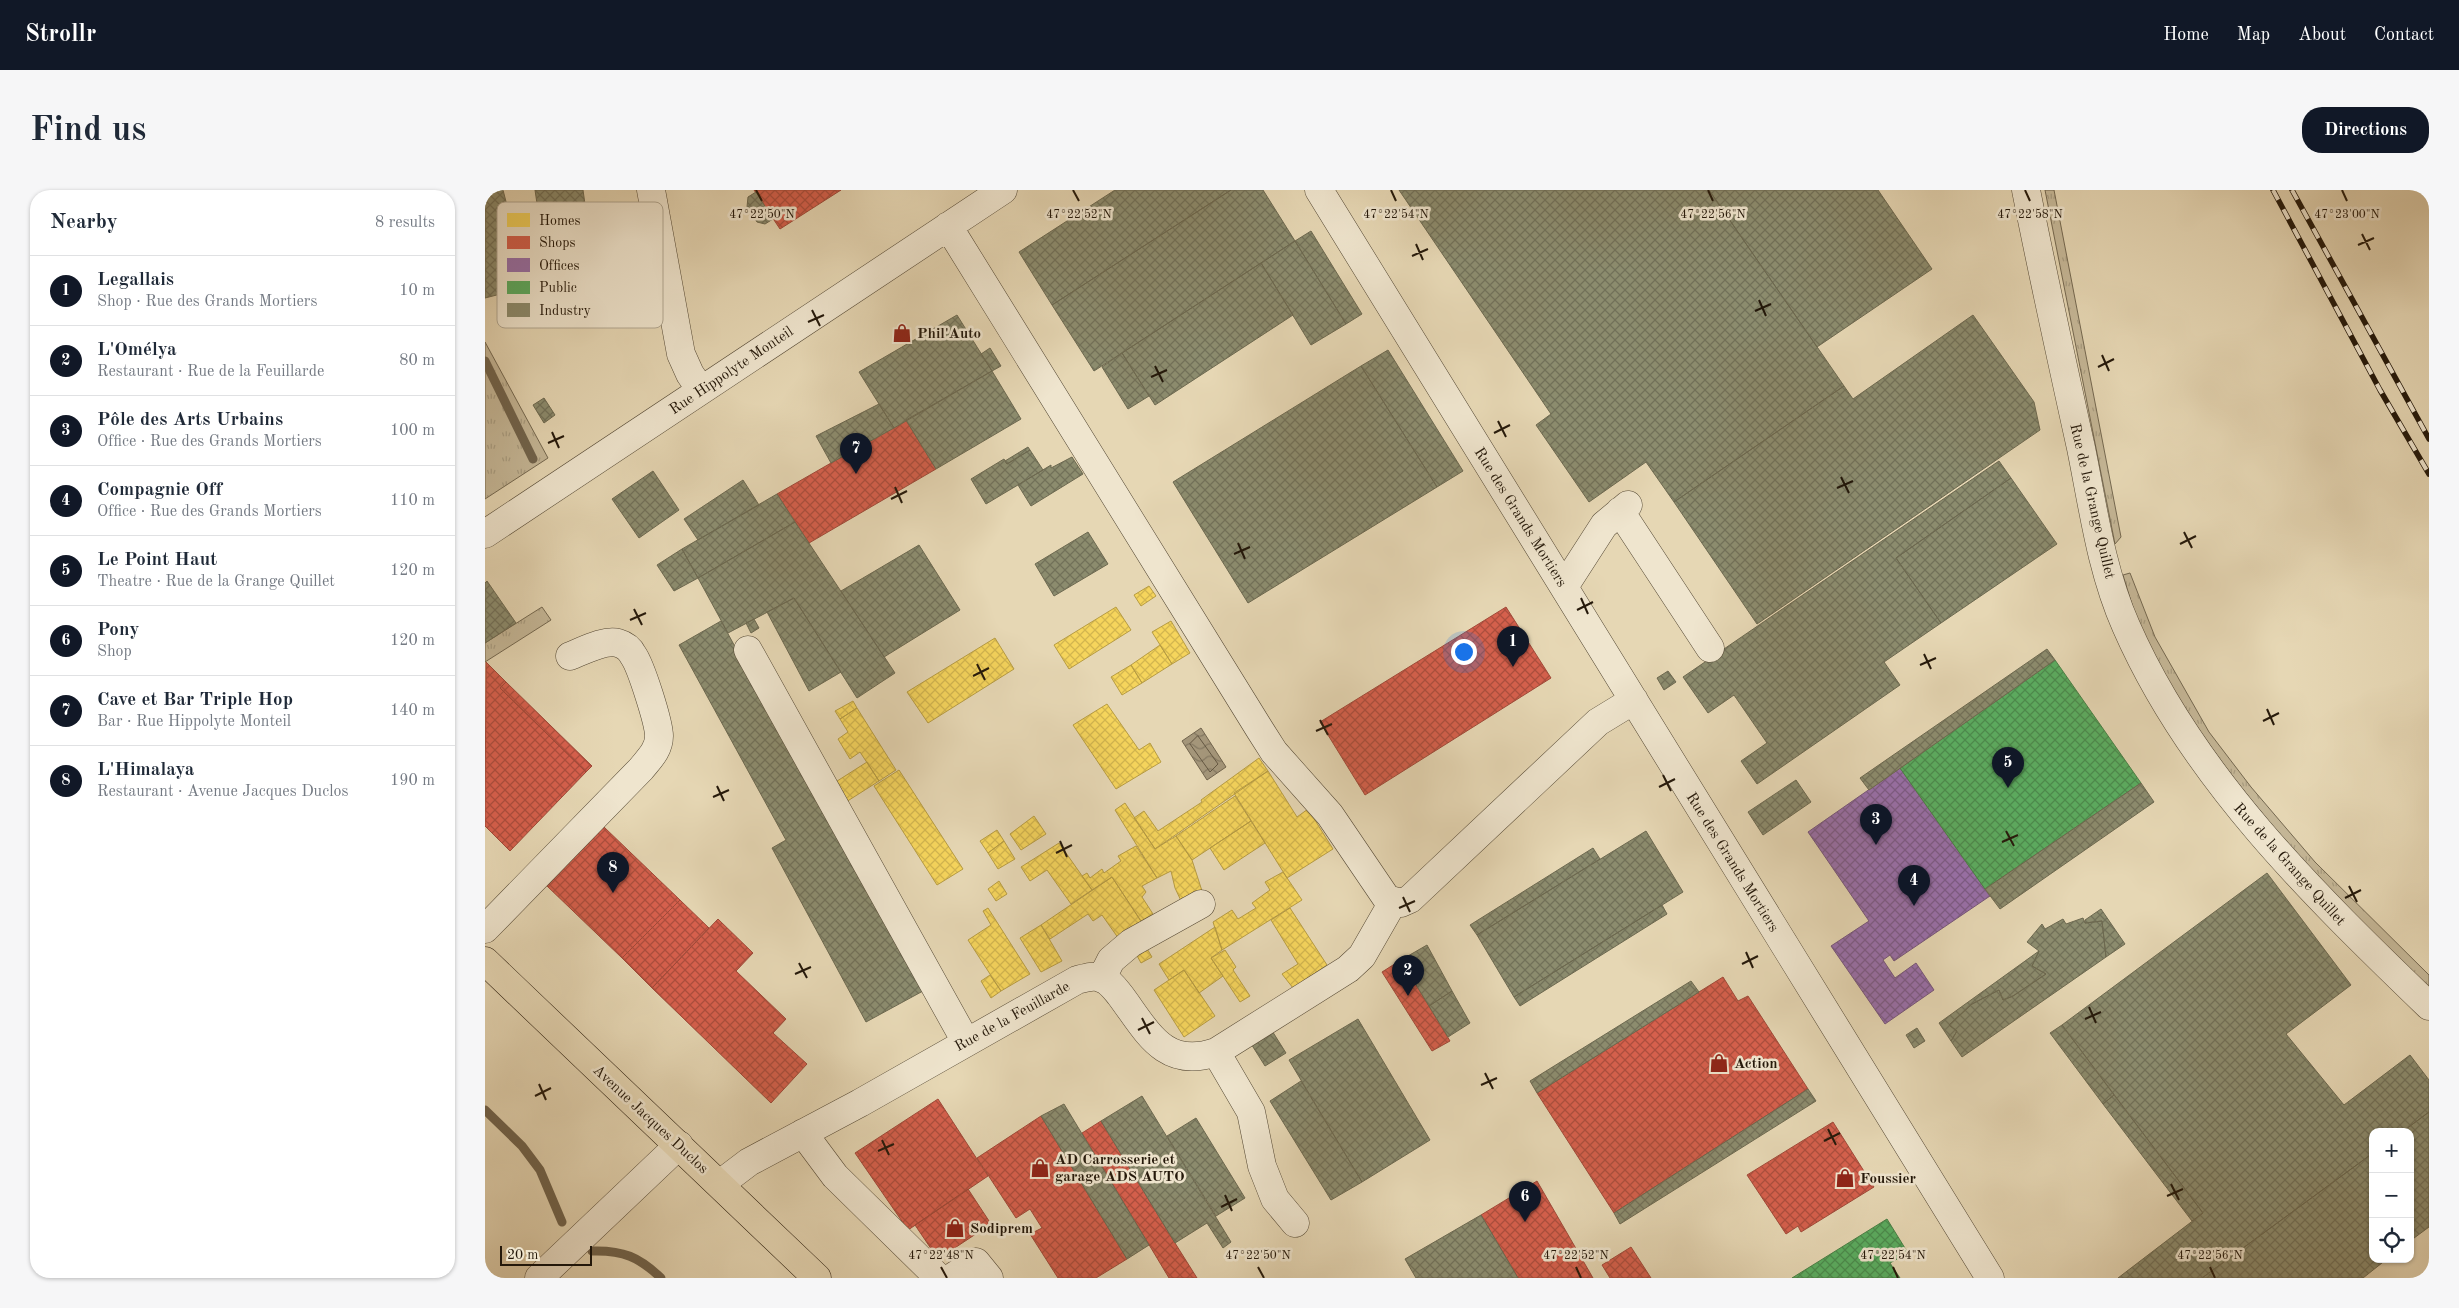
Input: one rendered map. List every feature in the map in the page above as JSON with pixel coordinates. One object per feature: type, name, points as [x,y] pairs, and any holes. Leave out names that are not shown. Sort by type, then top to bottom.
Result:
[{"type":"main road","name":"Avenue Jacques Duclos","points":[[485,961],[817,1278]]},
{"type":"street","name":"Rue Hippolyte Monteil","points":[[485,534],[1003,190]]},
{"type":"street","name":"Rue des Grands Mortiers","points":[[1319,190],[1990,1278]]},
{"type":"street","name":"Rue de la Grange Quillet","points":[[2026,190],[2105,563],[2125,625],[2169,711],[2231,799],[2335,915],[2429,1006]]},
{"type":"street","points":[[948,226],[1259,730],[1274,752],[1330,815],[1387,899],[1401,903],[1410,900],[1598,722],[1634,700]]},
{"type":"street","points":[[663,256],[681,354],[690,374],[701,390]]},
{"type":"street","points":[[1564,587],[1603,525],[1624,508],[1710,648]]},
{"type":"street","points":[[485,929],[641,769],[655,751],[659,737],[657,722],[634,656],[626,646],[616,642],[607,643],[570,656]]},
{"type":"street","points":[[748,650],[966,1042]]},
{"type":"street","points":[[1201,904],[1131,943],[1111,960],[1102,978],[1112,985],[1150,1035],[1170,1052],[1184,1058],[1199,1058],[1216,1052],[1348,969],[1362,956],[1393,902]]},
{"type":"street","name":"Rue de la Feuillarde","points":[[720,1184],[749,1162],[860,1103],[1059,988],[1077,980],[1091,977],[1102,978]]},
{"type":"street","points":[[1216,1052],[1251,1112],[1263,1166],[1275,1199],[1295,1223]]},
{"type":"street","points":[[803,1133],[835,1176],[939,1278]]},
{"type":"street","points":[[539,1278],[679,1145]]},
{"type":"street","points":[[951,1278],[976,1262],[989,1278]]},
{"type":"green space","points":[[2045,190],[2054,190],[2121,537],[2115,544]]},
{"type":"green space","points":[[485,342],[548,458],[485,499]]},
{"type":"green space","points":[[2130,573],[2155,637],[2209,732],[2251,787],[2315,862],[2429,975],[2429,987],[2308,865],[2234,778],[2200,731],[2170,683],[2140,625],[2123,575]]},
{"type":"green space","points":[[542,607],[551,620],[485,662],[485,643]]},
{"type":"water","points":[[1201,728],[1226,767],[1207,780],[1182,741]]},
{"type":"building: Homes","points":[[1149,586],[1156,596],[1141,606],[1134,595]]},
{"type":"building: Homes","points":[[1116,607],[1131,630],[1069,669],[1054,645]]},
{"type":"building: Homes","points":[[1171,621],[1190,653],[1172,664],[1152,632]]},
{"type":"building: Homes","points":[[995,638],[1014,669],[928,723],[907,692]]},
{"type":"building: Homes","points":[[1160,645],[1172,664],[1142,683],[1131,665]]},
{"type":"building: Homes","points":[[1131,665],[1142,683],[1122,695],[1111,677]]},
{"type":"building: Homes","points":[[853,701],[857,708],[840,719],[835,711]]},
{"type":"building: Homes","points":[[1107,704],[1139,750],[1150,743],[1161,762],[1116,789],[1073,725]]},
{"type":"building: Homes","points":[[857,708],[896,770],[879,781],[860,752],[850,759],[838,739],[848,732],[840,719]]},
{"type":"building: Homes","points":[[1259,758],[1268,771],[1155,849],[1134,818],[1144,811],[1158,831],[1202,802],[1201,800]]},
{"type":"building: Homes","points":[[867,762],[879,781],[846,802],[834,783]]},
{"type":"building: Homes","points":[[899,770],[963,869],[937,885],[874,786]]},
{"type":"building: Homes","points":[[1268,771],[1297,817],[1308,809],[1333,849],[1287,878],[1234,793]]},
{"type":"building: Homes","points":[[1235,796],[1251,821],[1192,860],[1176,836]]},
{"type":"building: Homes","points":[[1125,803],[1155,849],[1176,836],[1192,860],[1203,894],[1183,905],[1175,888],[1171,871],[1157,878],[1115,810]]},
{"type":"building: Homes","points":[[1034,816],[1046,834],[1021,850],[1010,834]]},
{"type":"building: Homes","points":[[1251,821],[1265,843],[1224,870],[1210,848]]},
{"type":"building: Homes","points":[[997,830],[1004,841],[988,853],[980,841]]},
{"type":"building: Homes","points":[[1004,841],[1015,859],[998,869],[988,853]]},
{"type":"building: Homes","points":[[1059,843],[1092,890],[1071,904],[1047,870],[1030,881],[1021,867]]},
{"type":"building: Homes","points":[[1136,846],[1157,878],[1142,886],[1146,892],[1142,897],[1153,914],[1141,921],[1112,877],[1092,890],[1082,876],[1087,873],[1090,878],[1102,869],[1104,873],[1121,861],[1118,856]]},
{"type":"building: Homes","points":[[1283,872],[1302,900],[1222,950],[1213,922],[1232,910],[1238,919],[1256,908],[1252,903],[1270,890],[1265,882]]},
{"type":"building: Homes","points":[[1112,877],[1144,926],[1121,942],[1102,915],[1093,921],[1088,914],[1050,939],[1041,925]]},
{"type":"building: Homes","points":[[999,881],[1007,894],[996,901],[988,889]]},
{"type":"building: Homes","points":[[988,908],[1030,974],[1001,991],[968,940],[991,925],[983,911]]},
{"type":"building: Homes","points":[[1290,908],[1327,965],[1293,988],[1282,974],[1298,964],[1271,920]]},
{"type":"building: Homes","points":[[1041,925],[1062,961],[1041,972],[1020,938]]},
{"type":"building: Homes","points":[[1215,927],[1222,950],[1211,958],[1223,976],[1199,993],[1184,970],[1169,980],[1159,964]]},
{"type":"building: Homes","points":[[1146,947],[1152,957],[1141,963],[1135,952]]},
{"type":"building: Homes","points":[[1225,950],[1236,967],[1233,970],[1250,996],[1240,1002],[1211,958]]},
{"type":"building: Homes","points":[[1184,970],[1215,1016],[1184,1037],[1154,990]]},
{"type":"building: Homes","points":[[990,975],[1001,991],[991,998],[981,981]]},
{"type":"building: Shops","points":[[754,190],[841,190],[780,229]]},
{"type":"building: Shops","points":[[906,420],[936,469],[809,543],[777,494]]},
{"type":"building: Shops","points":[[1506,607],[1551,678],[1365,795],[1320,722]]},
{"type":"building: Shops","points":[[486,662],[506,682],[500,688],[586,772],[510,851],[485,826]]},
{"type":"building: Shops","points":[[506,682],[592,766],[586,772],[500,688]]},
{"type":"building: Shops","points":[[604,827],[680,900],[622,958],[547,886]]},
{"type":"building: Shops","points":[[680,900],[709,928],[652,988],[622,958]]},
{"type":"building: Shops","points":[[718,919],[753,953],[736,971],[786,1019],[773,1033],[807,1064],[771,1103],[652,988]]},
{"type":"building: Shops","points":[[1401,960],[1450,1041],[1432,1051],[1382,972]]},
{"type":"building: Shops","points":[[1723,977],[1738,1001],[1748,996],[1808,1089],[1614,1213],[1537,1093]]},
{"type":"building: Shops","points":[[938,1099],[988,1176],[908,1230],[855,1153]]},
{"type":"building: Shops","points":[[1041,1116],[1127,1259],[1096,1278],[1058,1278],[1030,1234],[1042,1228],[1030,1209],[1016,1218],[977,1158]]},
{"type":"building: Shops","points":[[1101,1121],[1197,1278],[1169,1278],[1082,1133]]},
{"type":"building: Shops","points":[[1833,1122],[1874,1187],[1801,1232],[1798,1226],[1786,1234],[1747,1175]]},
{"type":"building: Shops","points":[[1537,1181],[1593,1278],[1518,1278],[1481,1215]]},
{"type":"building: Shops","points":[[968,1189],[991,1224],[938,1259],[915,1225]]},
{"type":"building: Shops","points":[[1631,1247],[1651,1278],[1610,1278],[1602,1265]]},
{"type":"building: Offices","points":[[1900,768],[1990,896],[1894,961],[1890,955],[1883,960],[1895,978],[1916,963],[1934,990],[1885,1024],[1831,946],[1869,921],[1808,832]]},
{"type":"building: Public","points":[[2055,660],[2141,783],[1985,889],[1900,768]]},
{"type":"building: Public","points":[[1887,1219],[1908,1253],[1890,1263],[1900,1278],[1792,1278]]},
{"type":"building: Industry","points":[[485,190],[503,190],[506,202],[497,202],[497,295],[485,298]]},
{"type":"building: Industry","points":[[535,190],[583,190],[585,202],[537,202]]},
{"type":"building: Industry","points":[[1115,190],[1231,190],[1052,305],[1019,252]]},
{"type":"building: Industry","points":[[1231,190],[1263,190],[1295,241],[1094,371],[1052,305]]},
{"type":"building: Industry","points":[[1399,190],[1709,190],[1844,386],[1674,502],[1646,462],[1589,502],[1536,425],[1551,414]]},
{"type":"building: Industry","points":[[1709,190],[1878,190],[1932,269],[1817,347]]},
{"type":"building: Industry","points":[[756,192],[773,219],[765,224],[757,222],[747,207],[748,197]]},
{"type":"building: Industry","points":[[1311,231],[1362,314],[1346,324],[1295,241]]},
{"type":"building: Industry","points":[[1295,241],[1346,324],[1311,345],[1261,263]]},
{"type":"building: Industry","points":[[1261,263],[1293,315],[1155,405],[1122,353]]},
{"type":"building: Industry","points":[[957,315],[992,371],[894,428],[859,372]]},
{"type":"building: Industry","points":[[1973,315],[2034,402],[2040,430],[1757,624],[1674,502],[1844,386],[1853,399]]},
{"type":"building: Industry","points":[[990,348],[1001,366],[992,371],[981,354]]},
{"type":"building: Industry","points":[[1388,350],[1463,471],[1437,487],[1361,366]]},
{"type":"building: Industry","points":[[1122,353],[1149,396],[1128,409],[1102,367]]},
{"type":"building: Industry","points":[[1361,366],[1437,487],[1248,603],[1173,482]]},
{"type":"building: Industry","points":[[992,371],[1021,419],[936,469],[906,420]]},
{"type":"building: Industry","points":[[544,398],[555,415],[544,423],[533,405]]},
{"type":"building: Industry","points":[[879,404],[894,428],[831,463],[816,436]]},
{"type":"building: Industry","points":[[1028,447],[1030,450],[1007,464],[1005,461]]},
{"type":"building: Industry","points":[[1030,450],[1043,470],[986,504],[971,479],[1004,459],[1007,464]]},
{"type":"building: Industry","points":[[1072,457],[1083,474],[1031,506],[1018,485],[1051,465],[1051,468]]},
{"type":"building: Industry","points":[[1999,461],[2011,478],[1896,558],[1941,623],[1884,662],[1900,685],[1757,784],[1741,761],[1767,743],[1734,695],[1708,713],[1683,677]]},
{"type":"building: Industry","points":[[653,471],[679,510],[639,538],[612,499]]},
{"type":"building: Industry","points":[[2011,478],[2057,544],[1941,623],[1896,558]]},
{"type":"building: Industry","points":[[743,480],[759,505],[698,540],[684,519]]},
{"type":"building: Industry","points":[[777,494],[795,522],[698,578],[682,549]]},
{"type":"building: Industry","points":[[795,522],[895,673],[857,698],[794,598],[728,633],[698,578]]},
{"type":"building: Industry","points":[[1088,532],[1108,564],[1054,596],[1035,564]]},
{"type":"building: Industry","points":[[919,545],[960,610],[884,657],[841,591]]},
{"type":"building: Industry","points":[[682,549],[698,578],[674,591],[657,565]]},
{"type":"building: Industry","points":[[487,581],[516,623],[485,643],[485,583]]},
{"type":"building: Industry","points":[[794,598],[841,672],[809,691],[767,612]]},
{"type":"building: Industry","points":[[754,619],[759,628],[751,633],[746,623]]},
{"type":"building: Industry","points":[[721,621],[923,991],[866,1022],[772,848],[786,840],[679,645]]},
{"type":"building: Industry","points":[[2047,649],[2055,660],[1869,790],[1860,778]]},
{"type":"building: Industry","points":[[1668,671],[1676,682],[1664,690],[1657,678]]},
{"type":"building: Industry","points":[[1796,780],[1811,802],[1763,835],[1748,812]]},
{"type":"building: Industry","points":[[2141,783],[2154,802],[2000,909],[1985,889]]},
{"type":"building: Industry","points":[[1646,831],[1683,892],[1514,997],[1477,935]]},
{"type":"building: Industry","points":[[1593,848],[1600,859],[1477,935],[1470,925]]},
{"type":"building: Industry","points":[[2267,873],[2351,985],[2286,1034],[2344,1105],[2410,1055],[2429,1080],[2429,1112],[2407,1128],[2369,1128],[2369,1156],[2202,1278],[2118,1278],[2203,1213],[2062,1025]]},
{"type":"building: Industry","points":[[1662,905],[1667,914],[1520,1006],[1514,997]]},
{"type":"building: Industry","points":[[2101,909],[2125,944],[2106,957],[2102,921],[2085,923],[2085,920]]},
{"type":"building: Industry","points":[[2083,918],[2085,923],[2102,921],[2106,957],[1962,1057],[1951,1041],[1957,1031],[1949,1025],[1972,1004],[1999,990],[2003,1000],[2013,996],[2046,974],[2032,966],[2039,951],[2027,942],[2042,924],[2045,929],[2063,919],[2066,924]]},
{"type":"building: Industry","points":[[1427,945],[1452,991],[1429,1006],[1401,960]]},
{"type":"building: Industry","points":[[2039,951],[2032,966],[2046,974],[2013,996],[2003,1000],[1999,990],[1972,1004],[1949,1025],[1957,1031],[1951,1041],[1939,1023]]},
{"type":"building: Industry","points":[[1691,981],[1699,992],[1537,1093],[1530,1081]]},
{"type":"building: Industry","points":[[1452,991],[1470,1023],[1448,1037],[1429,1006]]},
{"type":"building: Industry","points":[[1358,1019],[1430,1140],[1362,1182],[1289,1060]]},
{"type":"building: Industry","points":[[2062,1025],[2114,1095],[2103,1104],[2050,1033]]},
{"type":"building: Industry","points":[[1269,1026],[1286,1053],[1265,1066],[1248,1039]]},
{"type":"building: Industry","points":[[1917,1028],[1925,1041],[1914,1048],[1906,1035]]},
{"type":"building: Industry","points":[[1301,1081],[1362,1182],[1331,1200],[1270,1101]]},
{"type":"building: Industry","points":[[1808,1089],[1816,1101],[1620,1224],[1614,1213]]},
{"type":"building: Industry","points":[[2114,1095],[2203,1213],[2192,1221],[2103,1104]]},
{"type":"building: Industry","points":[[1142,1096],[1231,1242],[1223,1248],[1207,1223],[1175,1243],[1101,1121]]},
{"type":"building: Industry","points":[[1064,1104],[1149,1245],[1127,1259],[1041,1116]]},
{"type":"building: Industry","points":[[2429,1112],[2429,1227],[2414,1238],[2414,1128],[2407,1128]]},
{"type":"building: Industry","points":[[1196,1118],[1245,1198],[1216,1216],[1167,1136]]},
{"type":"building: Industry","points":[[2369,1156],[2369,1263],[2382,1263],[2363,1278],[2202,1278]]},
{"type":"building: Industry","points":[[1481,1215],[1518,1278],[1416,1278],[1405,1259]]},
{"type":"waterway","points":[[485,361],[533,459]]},
{"type":"waterway","points":[[485,1110],[522,1146],[540,1170],[562,1222]]},
{"type":"waterway","points":[[592,1251],[613,1252],[630,1256],[661,1278]]},
{"type":"railway","points":[[2273,190],[2380,390],[2429,474]]},
{"type":"railway","points":[[2292,190],[2429,439]]},
{"type":"place","name":"Phil'Auto","points":[[902,333]]},
{"type":"place","name":"Cave et Bar Triple Hop","points":[[856,474]]},
{"type":"place","name":"Legallais","points":[[1513,667]]},
{"type":"place","name":"Le Point Haut","points":[[2008,788]]},
{"type":"place","name":"Pôle des Arts Urbains","points":[[1876,845]]},
{"type":"place","name":"L'Himalaya","points":[[613,893]]},
{"type":"place","name":"Compagnie Off","points":[[1914,906]]},
{"type":"place","name":"L'Omélya","points":[[1408,996]]},
{"type":"place","name":"Action","points":[[1719,1063]]},
{"type":"place","name":"AD Carrosserie et garage ADS AUTO","points":[[1040,1168]]},
{"type":"place","name":"Foussier","points":[[1845,1178]]},
{"type":"place","name":"Pony","points":[[1525,1222]]},
{"type":"place","name":"Sodiprem","points":[[955,1228]]}]
